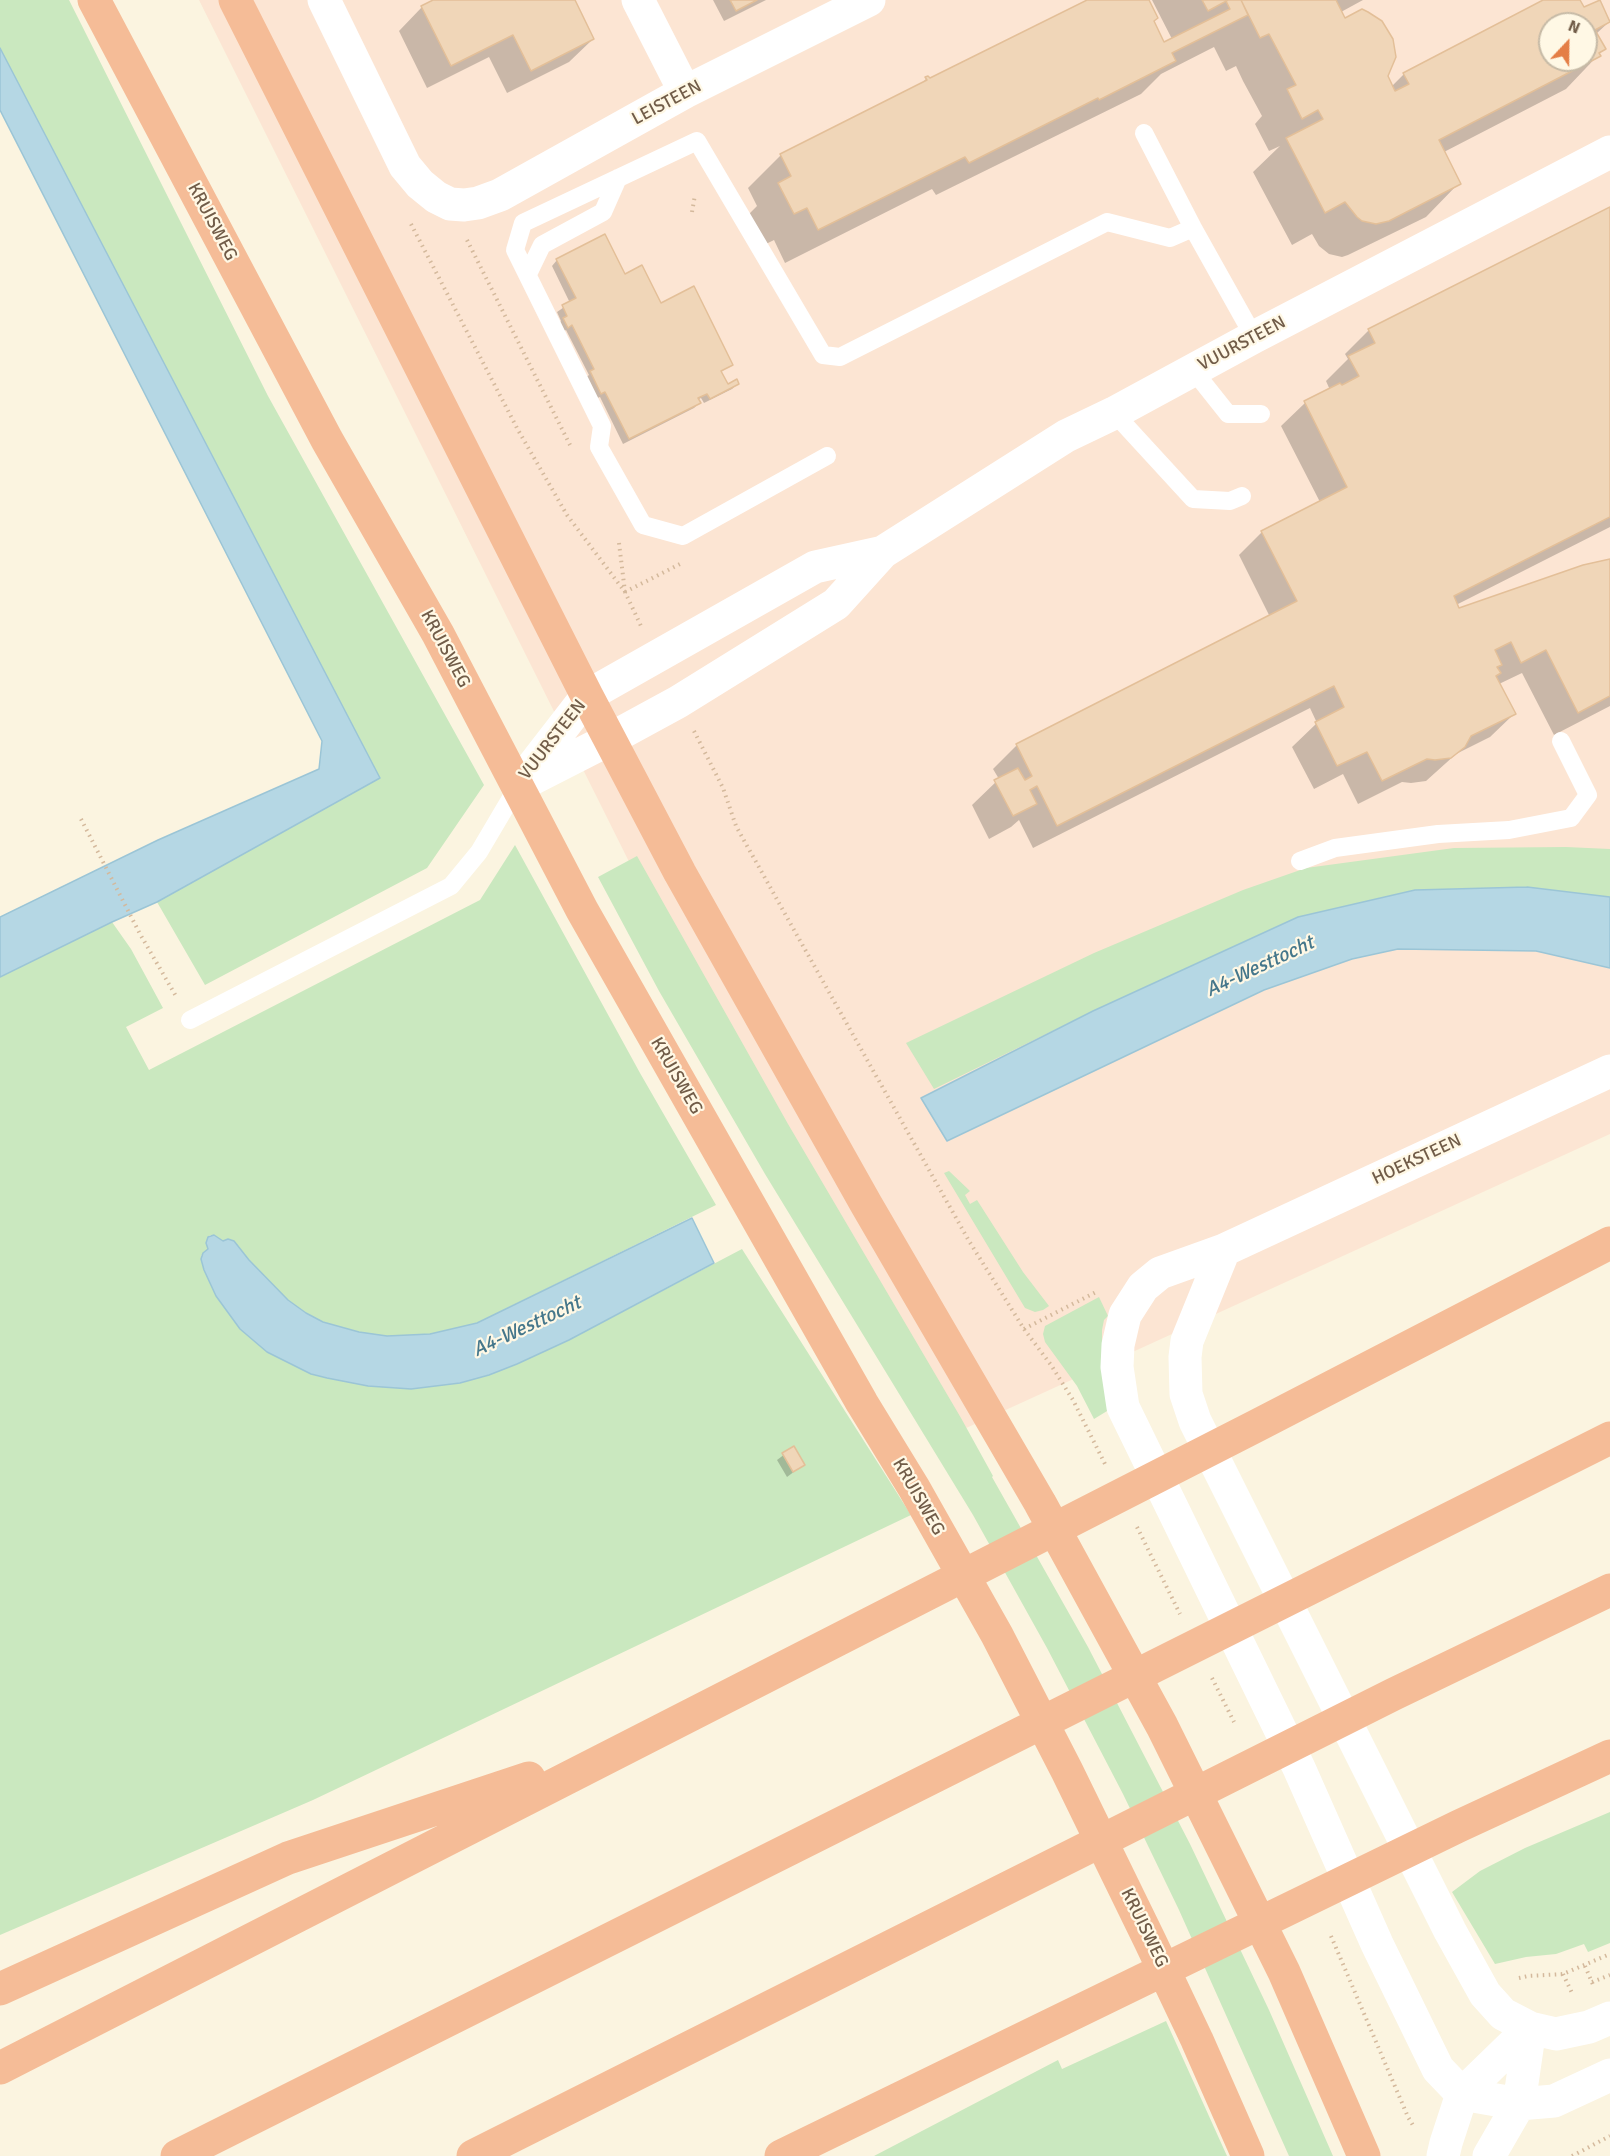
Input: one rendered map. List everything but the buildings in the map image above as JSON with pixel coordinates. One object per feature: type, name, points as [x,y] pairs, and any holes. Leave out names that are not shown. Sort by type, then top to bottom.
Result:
[{"type":"highway","name":"KRUISWEG","points":[[94,0],[327,440],[438,634],[582,910],[997,1635],[1150,1941],[1248,2156]]},
{"type":"highway","points":[[210,0],[288,107]]},
{"type":"highway","points":[[235,0],[587,696],[680,873],[866,1204],[1046,1513],[1157,1716],[1284,1972],[1364,2156]]},
{"type":"highway","points":[[0,2068],[1610,1243]]},
{"type":"highway","points":[[177,2156],[1610,1438]]},
{"type":"highway","points":[[473,2156],[1394,1694],[1610,1590]]},
{"type":"highway","points":[[0,1989],[288,1858],[630,1745]]},
{"type":"highway","points":[[781,2156],[1459,1826],[1610,1756]]},
{"type":"street","points":[[324,0],[405,166],[420,184],[436,197],[450,204],[464,218]]},
{"type":"street","points":[[638,0],[685,92]]},
{"type":"street","name":"LEISTEEN","points":[[464,218],[478,203],[500,195],[685,92],[869,0]]},
{"type":"street","name":"VUURSTEEN","points":[[518,786],[610,740],[678,702],[836,604],[882,552],[1066,436],[1610,152]]},
{"type":"street","name":"VUURSTEEN","points":[[518,786],[587,696],[815,567],[882,552]]},
{"type":"street","name":"HOEKSTEEN","points":[[1462,2094],[1438,2069],[1418,2029],[1377,1944],[1299,1768],[1123,1407],[1119,1387],[1118,1345],[1125,1315],[1143,1287],[1160,1273],[1224,1250],[1610,1071]]},
{"type":"street","points":[[1224,1250],[1187,1341],[1186,1394],[1195,1421],[1450,1931],[1485,1994],[1503,2014],[1530,2028],[1556,2034],[1589,2027],[1610,2018]]},
{"type":"street","points":[[1443,2156],[1462,2094],[1530,2028]]},
{"type":"street","points":[[1489,2156],[1520,2104],[1530,2028]]},
{"type":"street","points":[[1462,2094],[1520,2104],[1554,2101],[1610,2075]]},
{"type":"lane","points":[[1144,133],[1193,228],[1254,337]]},
{"type":"lane","points":[[827,456],[683,536],[643,525],[599,447],[602,426],[515,250],[523,223],[697,141],[823,355],[840,357],[1107,222],[1170,238],[1193,228]]},
{"type":"lane","points":[[528,274],[542,245],[603,212],[618,178]]},
{"type":"lane","points":[[1193,370],[1228,414],[1261,414]]},
{"type":"lane","points":[[1114,412],[1193,499],[1230,501],[1242,496]]},
{"type":"lane","points":[[1300,861],[1335,848],[1438,834],[1509,830],[1571,819],[1588,795],[1561,741]]},
{"type":"lane","points":[[190,1020],[452,886],[479,852],[518,786]]},
{"type":"path","points":[[408,218],[518,429],[567,515],[625,592],[656,658]]},
{"type":"path","points":[[464,218],[573,452]]},
{"type":"path","points":[[615,536],[621,547],[625,592]]},
{"type":"path","points":[[625,592],[694,557],[683,536]]},
{"type":"path","points":[[678,702],[723,788],[736,826],[969,1241],[1023,1329],[1102,1289]]},
{"type":"path","points":[[81,819],[140,934],[190,1020]]},
{"type":"path","points":[[1563,1974],[1610,1954]]},
{"type":"path","points":[[1592,1982],[1610,1975]]},
{"type":"path","points":[[1572,2156],[1610,2136]]},
{"type":"shaded area","points":[[199,0],[1610,0],[1610,1134],[964,1429],[733,1070]]},
{"type":"green space","points":[[0,0],[69,0],[268,396],[484,785],[427,868],[205,985],[157,902],[380,778],[0,48]]},
{"type":"green space","points":[[515,845],[640,1073],[716,1205],[477,1323],[430,1334],[387,1336],[359,1332],[323,1322],[288,1300],[234,1241],[223,1241],[210,1235],[207,1239],[208,1249],[201,1256],[204,1270],[327,1378],[368,1386],[411,1389],[460,1383],[517,1364],[569,1340],[742,1249],[911,1515],[313,1800],[0,1935],[0,977],[112,922],[131,949],[163,1008],[126,1027],[149,1070],[480,900]]},
{"type":"green space","points":[[1454,848],[1610,849],[1610,897],[1527,887],[1415,890],[1298,917],[1093,1011],[934,1089],[906,1043],[1094,953],[1243,890],[1306,868]]},
{"type":"green space","points":[[637,856],[788,1124],[961,1418],[1088,1647],[1190,1844],[1269,2010],[1333,2156],[1289,2156],[1179,1910],[1123,1794],[1047,1648],[973,1515],[765,1174],[659,991],[598,877]]},
{"type":"green space","points":[[949,1171],[970,1191],[965,1195],[970,1204],[977,1200],[1023,1272],[1049,1306],[1035,1312],[1025,1308],[944,1173]]},
{"type":"green space","points":[[1099,1297],[1108,1316],[1104,1320],[1102,1330],[1102,1360],[1112,1408],[1094,1419],[1077,1386],[1045,1342],[1043,1334],[1045,1326]]},
{"type":"green space","points":[[1610,1812],[1610,1943],[1588,1952],[1584,1944],[1556,1954],[1526,1957],[1495,1964],[1452,1892],[1480,1871],[1525,1848]]},
{"type":"green space","points":[[1166,2021],[1227,2156],[874,2156],[1058,2060],[1062,2069]]},
{"type":"water","points":[[0,48],[380,778],[157,902],[0,977],[0,917],[158,840],[319,769],[322,741],[0,110]]},
{"type":"water","name":"A4-Westtocht","points":[[1527,887],[1610,897],[1610,968],[1536,951],[1398,949],[1352,959],[1264,990],[947,1141],[921,1098],[1093,1011],[1298,917],[1415,890]]},
{"type":"water","name":"A4-Westtocht","points":[[692,1218],[714,1263],[569,1340],[517,1364],[460,1383],[411,1389],[368,1386],[311,1374],[267,1352],[240,1329],[216,1296],[201,1259],[203,1253],[208,1249],[206,1243],[208,1237],[214,1235],[223,1241],[228,1239],[234,1241],[288,1300],[323,1322],[359,1332],[387,1336],[430,1334],[477,1323]]}]
